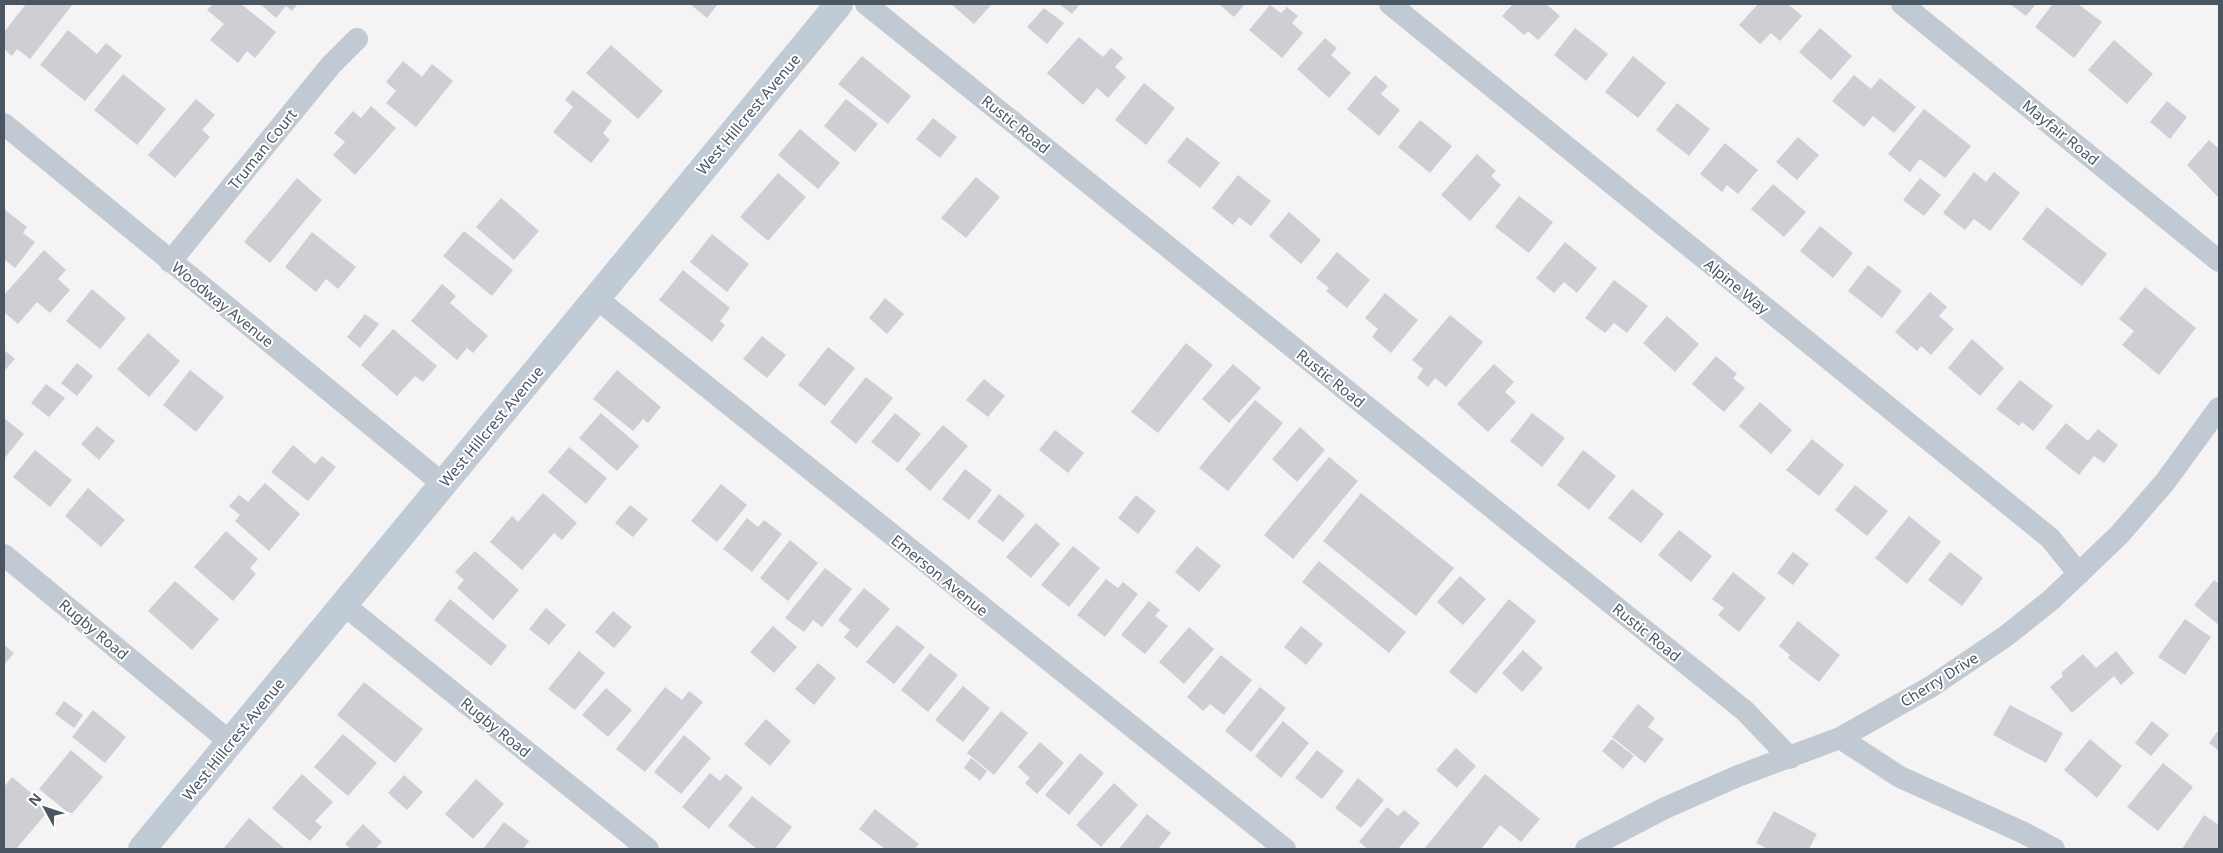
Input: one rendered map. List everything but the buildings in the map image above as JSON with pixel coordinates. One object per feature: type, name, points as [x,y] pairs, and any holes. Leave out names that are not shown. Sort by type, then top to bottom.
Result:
[{"type":"street","name":"West Hillcrest Avenue","points":[[142,849],[839,4]]},
{"type":"street","name":"Rustic Road","points":[[866,4],[1745,711],[1790,758]]},
{"type":"street","name":"Alpine Way","points":[[1390,4],[2050,538],[2079,574]]},
{"type":"street","name":"Mayfair Road","points":[[1902,4],[2219,261]]},
{"type":"street","name":"Truman Court","points":[[170,262],[331,65],[357,39]]},
{"type":"street","name":"Woodway Avenue","points":[[4,124],[443,484]]},
{"type":"street","name":"Emerson Avenue","points":[[596,298],[1285,849]]},
{"type":"street","name":"Cherry Drive","points":[[1586,849],[1665,808],[1738,776],[1840,738],[1932,686],[2006,636],[2079,574],[2119,535],[2165,482],[2219,408]]},
{"type":"street","name":"Rugby Road","points":[[4,555],[230,742]]},
{"type":"street","name":"Rugby Road","points":[[344,605],[648,849]]},
{"type":"street","points":[[1840,738],[1900,777],[2022,832],[2054,849]]}]
